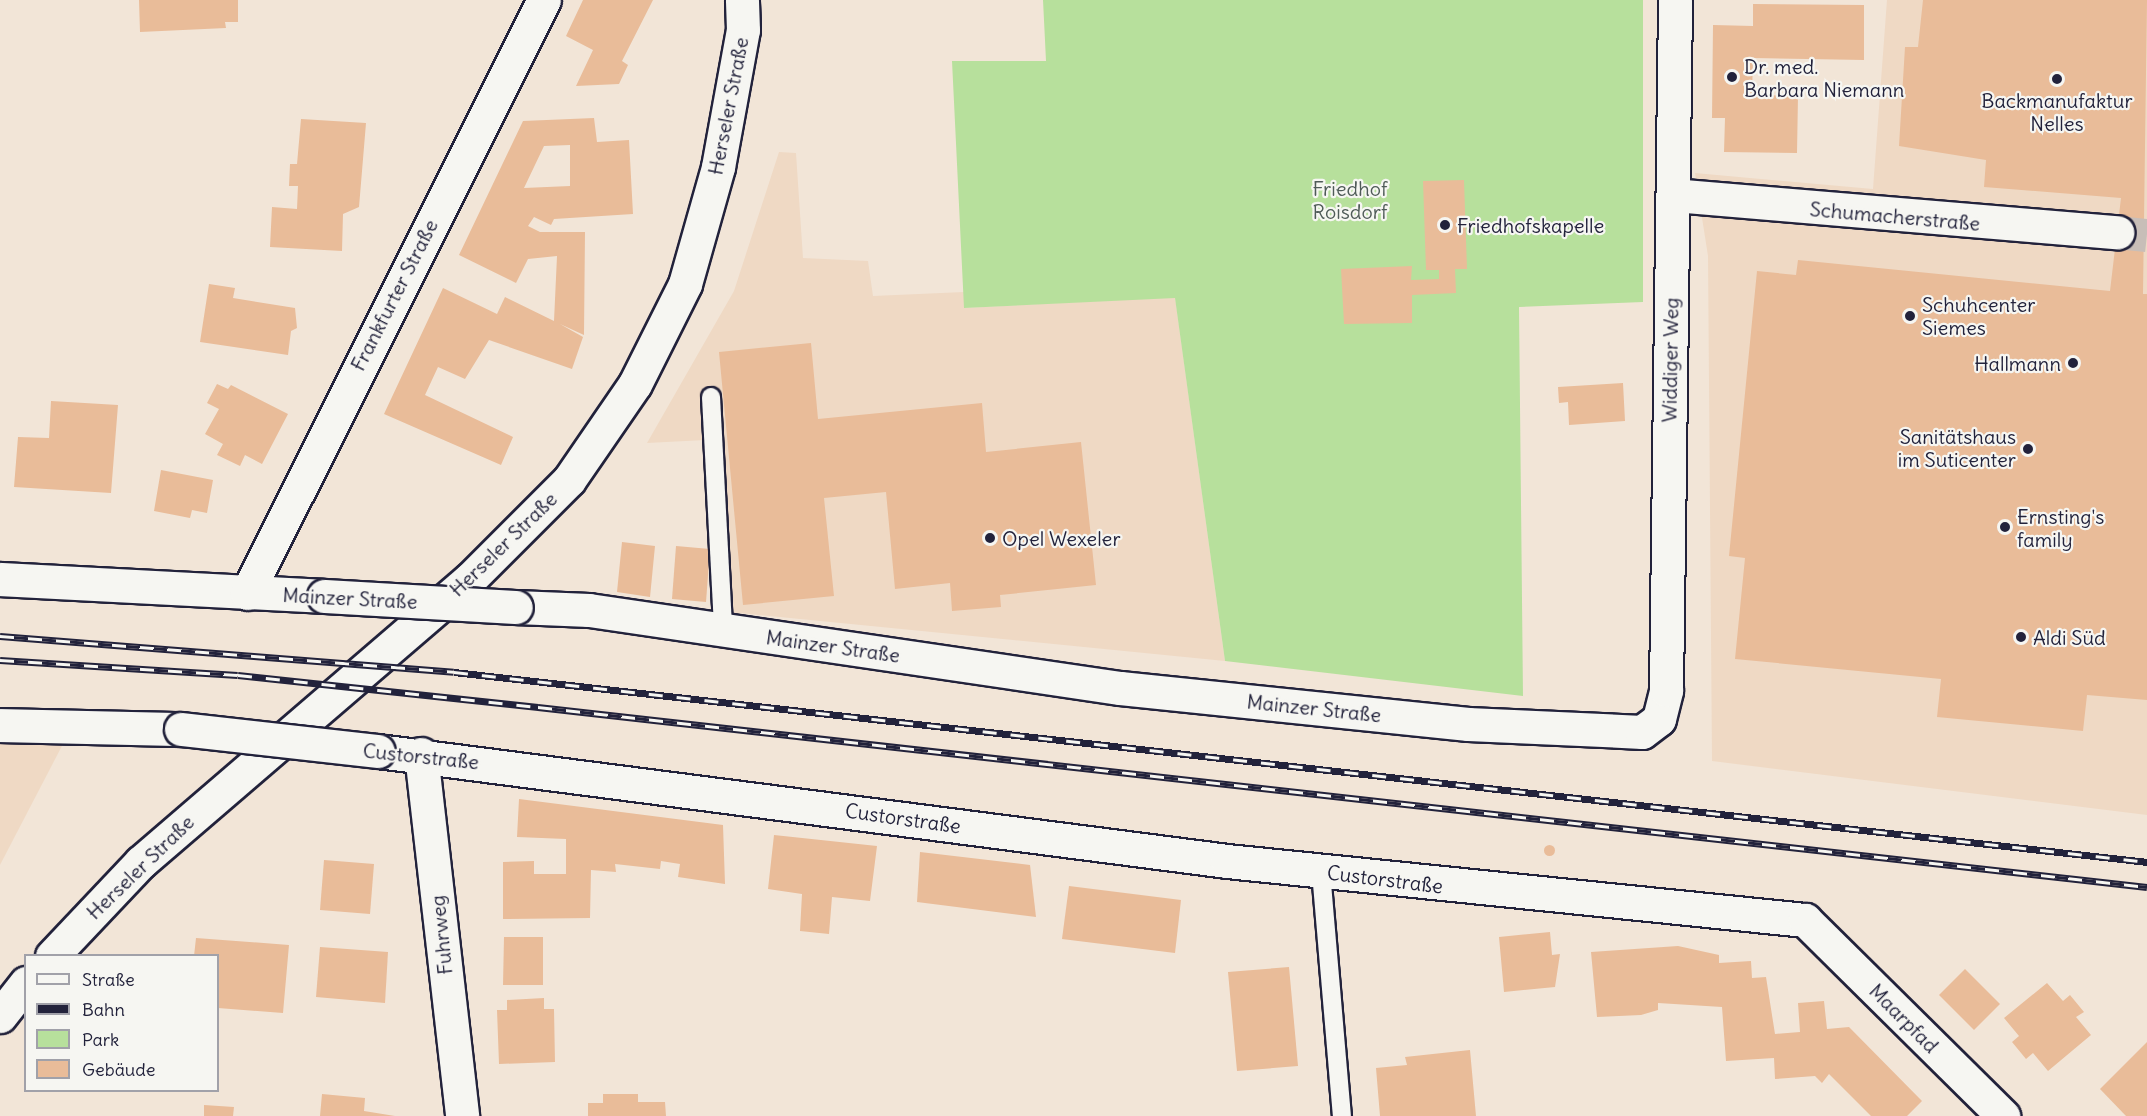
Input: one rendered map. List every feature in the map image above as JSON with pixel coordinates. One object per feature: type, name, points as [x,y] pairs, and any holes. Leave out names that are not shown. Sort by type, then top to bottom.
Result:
[{"type":"street","name":"Frankfurter Straße","points":[[247,593],[544,0]]},
{"type":"street","name":"Herseler Straße","points":[[54,954],[141,862],[469,580],[569,480],[636,384],[684,284],[718,167],[743,30],[742,0]]},
{"type":"street","name":"Widdiger Weg","points":[[1659,719],[1666,690],[1675,0]]},
{"type":"street","name":"Schumacherstraße","points":[[1673,195],[1992,225],[2117,232]]},
{"type":"street","name":"Mainzer Straße","points":[[0,579],[589,610],[1120,688],[1468,724],[1614,733],[1642,732],[1659,719]]},
{"type":"street","name":"Custorstraße","points":[[0,725],[181,729],[421,754],[1322,872],[1805,921]]},
{"type":"street","name":"Fuhrweg","points":[[421,754],[462,1116]]},
{"type":"street","name":"Maarpfad","points":[[1805,921],[2003,1116]]},
{"type":"street","points":[[0,1016],[24,986]]},
{"type":"lane","points":[[711,397],[723,629]]},
{"type":"lane","points":[[1322,872],[1342,1116]]},
{"type":"shaded area","points":[[1887,0],[2147,0],[2147,815],[1712,761],[1708,256],[1695,173],[1873,189]]},
{"type":"shaded area","points":[[779,152],[796,153],[803,258],[868,261],[873,296],[964,292],[965,308],[1175,297],[1225,661],[740,613],[710,645],[716,540],[705,440],[647,443],[734,291]]},
{"type":"shaded area","points":[[64,742],[0,865],[0,743]]},
{"type":"green space","name":"Friedhof Roisdorf","points":[[1043,0],[1643,0],[1643,302],[1519,307],[1523,696],[1225,661],[1175,298],[964,308],[952,61],[1046,61]]},
{"type":"building","points":[[139,0],[238,0],[238,22],[225,22],[226,28],[140,32]]},
{"type":"building","points":[[583,0],[653,0],[622,61],[628,65],[619,84],[576,86],[593,50],[566,36]]},
{"type":"building","points":[[1923,0],[2147,0],[2143,294],[2147,294],[2147,700],[2087,695],[2083,731],[1937,717],[1941,679],[1735,659],[1745,558],[1729,556],[1757,271],[1796,275],[1798,260],[2110,291],[2121,198],[1984,187],[1986,160],[1899,146],[1905,47],[1918,47]]},
{"type":"building","points":[[1753,4],[1864,5],[1864,60],[1753,58],[1752,95],[1798,96],[1797,153],[1724,152],[1725,118],[1712,118],[1713,25],[1753,26]]},
{"type":"building","points":[[594,118],[597,142],[629,140],[633,214],[554,219],[551,225],[534,217],[528,226],[540,232],[585,232],[584,335],[560,324],[583,337],[572,369],[489,340],[465,379],[438,367],[425,395],[513,437],[501,465],[384,414],[443,288],[497,314],[505,297],[554,321],[557,256],[528,259],[516,283],[459,255],[523,121]],"holes":[[[570,145],[570,186],[524,188],[544,146]]]},
{"type":"building","points":[[301,119],[366,123],[359,207],[343,214],[342,251],[270,247],[272,207],[297,209],[298,186],[289,186],[290,164],[297,164]]},
{"type":"building","points":[[1464,180],[1467,269],[1455,269],[1456,293],[1412,295],[1412,323],[1344,324],[1341,269],[1412,266],[1411,280],[1439,279],[1439,270],[1426,270],[1423,181]]},
{"type":"building","points":[[209,284],[235,288],[233,298],[295,308],[297,328],[291,331],[288,355],[200,342]]},
{"type":"building","points":[[811,343],[818,419],[982,403],[986,452],[1081,442],[1096,585],[1000,595],[1001,607],[952,611],[950,583],[895,589],[886,492],[824,498],[834,596],[743,605],[719,352]]},
{"type":"building","points":[[1623,383],[1625,421],[1569,425],[1568,402],[1559,403],[1558,387]]},
{"type":"building","points":[[217,384],[228,389],[231,385],[288,414],[262,464],[245,455],[240,466],[217,455],[223,444],[205,434],[219,409],[207,403]]},
{"type":"building","points":[[51,401],[118,405],[111,493],[14,487],[18,437],[49,438]]},
{"type":"building","points":[[161,470],[213,480],[207,513],[192,510],[190,518],[154,511]]},
{"type":"building","points":[[622,542],[655,546],[650,597],[617,592]]},
{"type":"building","points":[[676,546],[710,549],[706,602],[672,599]]},
{"type":"building","points":[[519,799],[723,825],[725,884],[678,877],[680,864],[661,861],[660,869],[615,864],[616,872],[591,870],[590,918],[503,919],[503,862],[534,861],[534,874],[566,874],[566,839],[517,837]]},
{"type":"building","points":[[774,835],[877,846],[870,901],[832,897],[829,934],[800,931],[802,894],[768,889]]},
{"type":"building","points":[[1549,844],[1555,850],[1549,856],[1543,850]]},
{"type":"building","points":[[920,852],[1030,865],[1036,917],[917,902]]},
{"type":"building","points":[[324,860],[374,864],[370,914],[320,910]]},
{"type":"building","points":[[1069,886],[1181,900],[1175,953],[1062,939]]},
{"type":"building","points":[[1550,932],[1552,955],[1560,954],[1555,987],[1504,992],[1499,937]]},
{"type":"building","points":[[504,937],[543,937],[543,985],[503,985]]},
{"type":"building","points":[[196,938],[289,945],[283,1013],[219,1008],[219,954],[194,954]]},
{"type":"building","points":[[1678,946],[1719,955],[1719,963],[1751,961],[1752,978],[1766,977],[1775,1034],[1800,1032],[1798,1003],[1824,1001],[1827,1029],[1849,1027],[1922,1101],[1907,1116],[1871,1116],[1829,1074],[1822,1083],[1815,1076],[1775,1079],[1774,1058],[1726,1061],[1722,1007],[1658,1003],[1658,1010],[1641,1015],[1597,1017],[1591,952]]},
{"type":"building","points":[[320,947],[388,952],[385,1003],[316,997]]},
{"type":"building","points":[[1289,967],[1298,1066],[1237,1071],[1228,972]]},
{"type":"building","points":[[1965,969],[2000,1004],[1974,1030],[1939,995]]},
{"type":"building","points":[[2047,983],[2063,1001],[2070,995],[2084,1012],[2076,1017],[2091,1035],[2048,1071],[2033,1053],[2026,1059],[2012,1042],[2019,1036],[2004,1018]]},
{"type":"building","points":[[544,998],[544,1009],[554,1009],[555,1062],[499,1064],[497,1010],[507,1010],[507,1000]]},
{"type":"building","points":[[2147,1042],[2147,1116],[2126,1116],[2100,1089]]},
{"type":"building","points":[[1470,1050],[1476,1116],[1380,1116],[1376,1068],[1407,1065],[1405,1057]]},
{"type":"building","points":[[322,1094],[365,1098],[364,1111],[395,1116],[320,1116]]},
{"type":"building","points":[[603,1094],[638,1094],[638,1102],[665,1102],[666,1116],[588,1116],[588,1103],[603,1103]]},
{"type":"building","points":[[204,1105],[234,1107],[233,1116],[204,1116]]},
{"type":"tunnel","points":[[2117,232],[2147,235]]},
{"type":"railway","points":[[0,636],[454,672],[2147,862]]},
{"type":"railway","points":[[0,660],[238,675],[2147,887]]},
{"type":"place","name":"Dr. med. Barbara Niemann","points":[[1732,77]]},
{"type":"place","name":"Backmanufaktur Nelles","points":[[2057,79]]},
{"type":"place","name":"Friedhofskapelle","points":[[1445,225]]},
{"type":"place","name":"Schuhcenter Siemes","points":[[1910,316]]},
{"type":"place","name":"Hallmann","points":[[2073,363]]},
{"type":"place","name":"Sanitätshaus im Suticenter","points":[[2028,449]]},
{"type":"place","name":"Ernsting's family","points":[[2005,527]]},
{"type":"place","name":"Opel Wexeler","points":[[990,538]]},
{"type":"place","name":"Aldi Süd","points":[[2021,637]]}]
